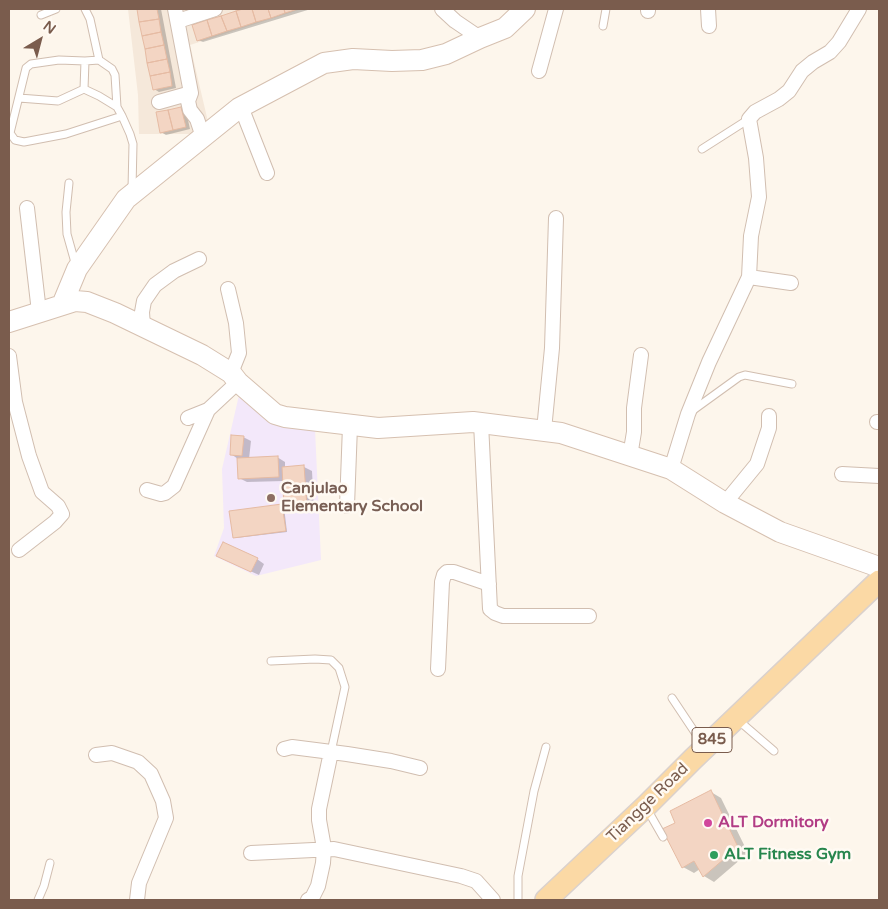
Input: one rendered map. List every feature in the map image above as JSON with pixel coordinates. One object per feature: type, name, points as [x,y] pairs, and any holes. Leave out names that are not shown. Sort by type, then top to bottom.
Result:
[{"type":"main road","name":"Tiangge Road","points":[[546,900],[879,581]]},
{"type":"street","points":[[200,128],[198,99],[191,93],[176,15],[215,9]]},
{"type":"street","points":[[442,9],[455,21],[480,38]]},
{"type":"street","points":[[62,304],[77,269],[126,199],[200,128],[324,63],[353,59],[392,62],[422,60],[446,54],[505,28],[525,9]]},
{"type":"street","points":[[539,70],[556,9]]},
{"type":"street","points":[[708,9],[709,26]]},
{"type":"street","points":[[671,469],[688,414],[709,362],[749,277],[751,236],[759,197],[756,158],[749,119],[755,112],[779,99],[789,91],[802,71],[830,52],[859,9]]},
{"type":"street","points":[[158,102],[191,93]]},
{"type":"street","points":[[239,108],[245,117],[267,173]]},
{"type":"street","points":[[27,208],[39,312]]},
{"type":"street","points":[[544,430],[552,348],[556,218]]},
{"type":"street","points":[[143,327],[142,312],[144,301],[155,285],[174,272],[199,259]]},
{"type":"street","points":[[749,277],[791,283]]},
{"type":"street","points":[[147,490],[160,494],[165,493],[174,486],[208,410],[235,378],[239,353],[236,323],[228,289]]},
{"type":"street","points":[[9,322],[62,304],[75,301],[87,302],[202,355],[235,378],[275,414],[280,416],[378,428],[481,423],[561,433],[671,469],[725,503],[780,532],[879,567]]},
{"type":"street","points":[[630,456],[641,355]]},
{"type":"street","points":[[9,356],[15,402],[29,456],[42,492],[58,506],[62,514],[55,522],[19,550]]},
{"type":"street","points":[[188,418],[208,410]]},
{"type":"street","points":[[725,503],[757,464],[769,428],[769,416]]},
{"type":"street","points":[[481,423],[490,609],[503,616],[589,616]]},
{"type":"street","points":[[347,506],[350,426]]},
{"type":"street","points":[[842,474],[879,476]]},
{"type":"street","points":[[438,669],[444,574],[454,572],[489,584]]},
{"type":"street","points":[[284,749],[292,747],[331,752],[391,761],[420,768]]},
{"type":"street","points":[[308,900],[315,892],[321,876],[324,848],[319,810],[331,752]]},
{"type":"street","points":[[96,755],[112,753],[138,762],[151,774],[163,801],[166,818],[139,883],[137,900]]},
{"type":"street","points":[[251,853],[334,849],[460,876],[476,882],[493,900]]},
{"type":"lane","points":[[41,15],[56,9]]},
{"type":"lane","points":[[85,9],[90,19],[99,60]]},
{"type":"lane","points":[[604,26],[606,9]]},
{"type":"lane","points":[[122,116],[66,134],[24,142],[15,140],[10,133],[23,76],[30,64],[59,60],[99,60],[112,69],[115,75],[117,107],[122,116],[133,144],[132,194]]},
{"type":"lane","points":[[84,89],[85,61]]},
{"type":"lane","points":[[19,98],[58,101],[84,89],[117,107]]},
{"type":"lane","points":[[702,149],[749,119]]},
{"type":"lane","points":[[69,183],[66,234],[77,269]]},
{"type":"lane","points":[[688,414],[739,377],[745,375],[792,384]]},
{"type":"lane","points":[[270,662],[315,658],[331,660],[339,668],[345,687],[331,752]]},
{"type":"lane","points":[[672,698],[705,747]]},
{"type":"lane","points":[[736,718],[774,751]]},
{"type":"lane","points":[[518,900],[518,876],[534,791],[546,747]]},
{"type":"lane","points":[[646,806],[662,837]]},
{"type":"lane","points":[[38,900],[50,863]]},
{"type":"shaded area","points":[[128,9],[302,9],[190,45],[209,126],[193,134],[139,134],[138,95]]},
{"type":"shaded area","name":"Canjulao Elementary School","points":[[239,395],[315,429],[321,560],[256,576],[214,556],[224,528],[222,469]]},
{"type":"building","points":[[137,9],[157,9],[159,19],[139,22]]},
{"type":"building","points":[[252,9],[256,22],[241,27],[236,11]]},
{"type":"building","points":[[252,9],[268,9],[271,18],[256,22]]},
{"type":"building","points":[[268,9],[284,9],[285,13],[271,18]]},
{"type":"building","points":[[284,9],[298,9],[285,13]]},
{"type":"building","points":[[236,11],[241,27],[227,31],[221,16]]},
{"type":"building","points":[[221,16],[227,31],[212,36],[207,20]]},
{"type":"building","points":[[159,19],[161,32],[142,36],[139,22]]},
{"type":"building","points":[[207,20],[212,36],[197,41],[192,25]]},
{"type":"building","points":[[161,32],[164,45],[145,49],[142,36]]},
{"type":"building","points":[[164,45],[167,59],[147,63],[145,49]]},
{"type":"building","points":[[167,59],[170,72],[150,76],[147,63]]},
{"type":"building","points":[[170,72],[172,86],[153,90],[150,76]]},
{"type":"building","points":[[181,107],[186,127],[173,130],[168,110]]},
{"type":"building","points":[[168,110],[173,130],[160,133],[156,112]]},
{"type":"building","points":[[231,435],[244,436],[242,456],[230,455]]},
{"type":"building","points":[[278,456],[279,477],[238,479],[237,458]]},
{"type":"building","points":[[304,465],[307,507],[284,508],[282,467]]},
{"type":"building","points":[[282,504],[286,531],[233,538],[229,511]]},
{"type":"building","points":[[223,542],[258,558],[251,572],[216,556]]},
{"type":"building","points":[[711,790],[738,847],[703,877],[694,861],[682,868],[662,829],[675,823],[670,811]]},
{"type":"place","name":"Canjulao Elementary School","points":[[271,498]]},
{"type":"place","name":"ALT Dormitory","points":[[708,823]]},
{"type":"place","name":"ALT Fitness Gym","points":[[714,855]]}]
